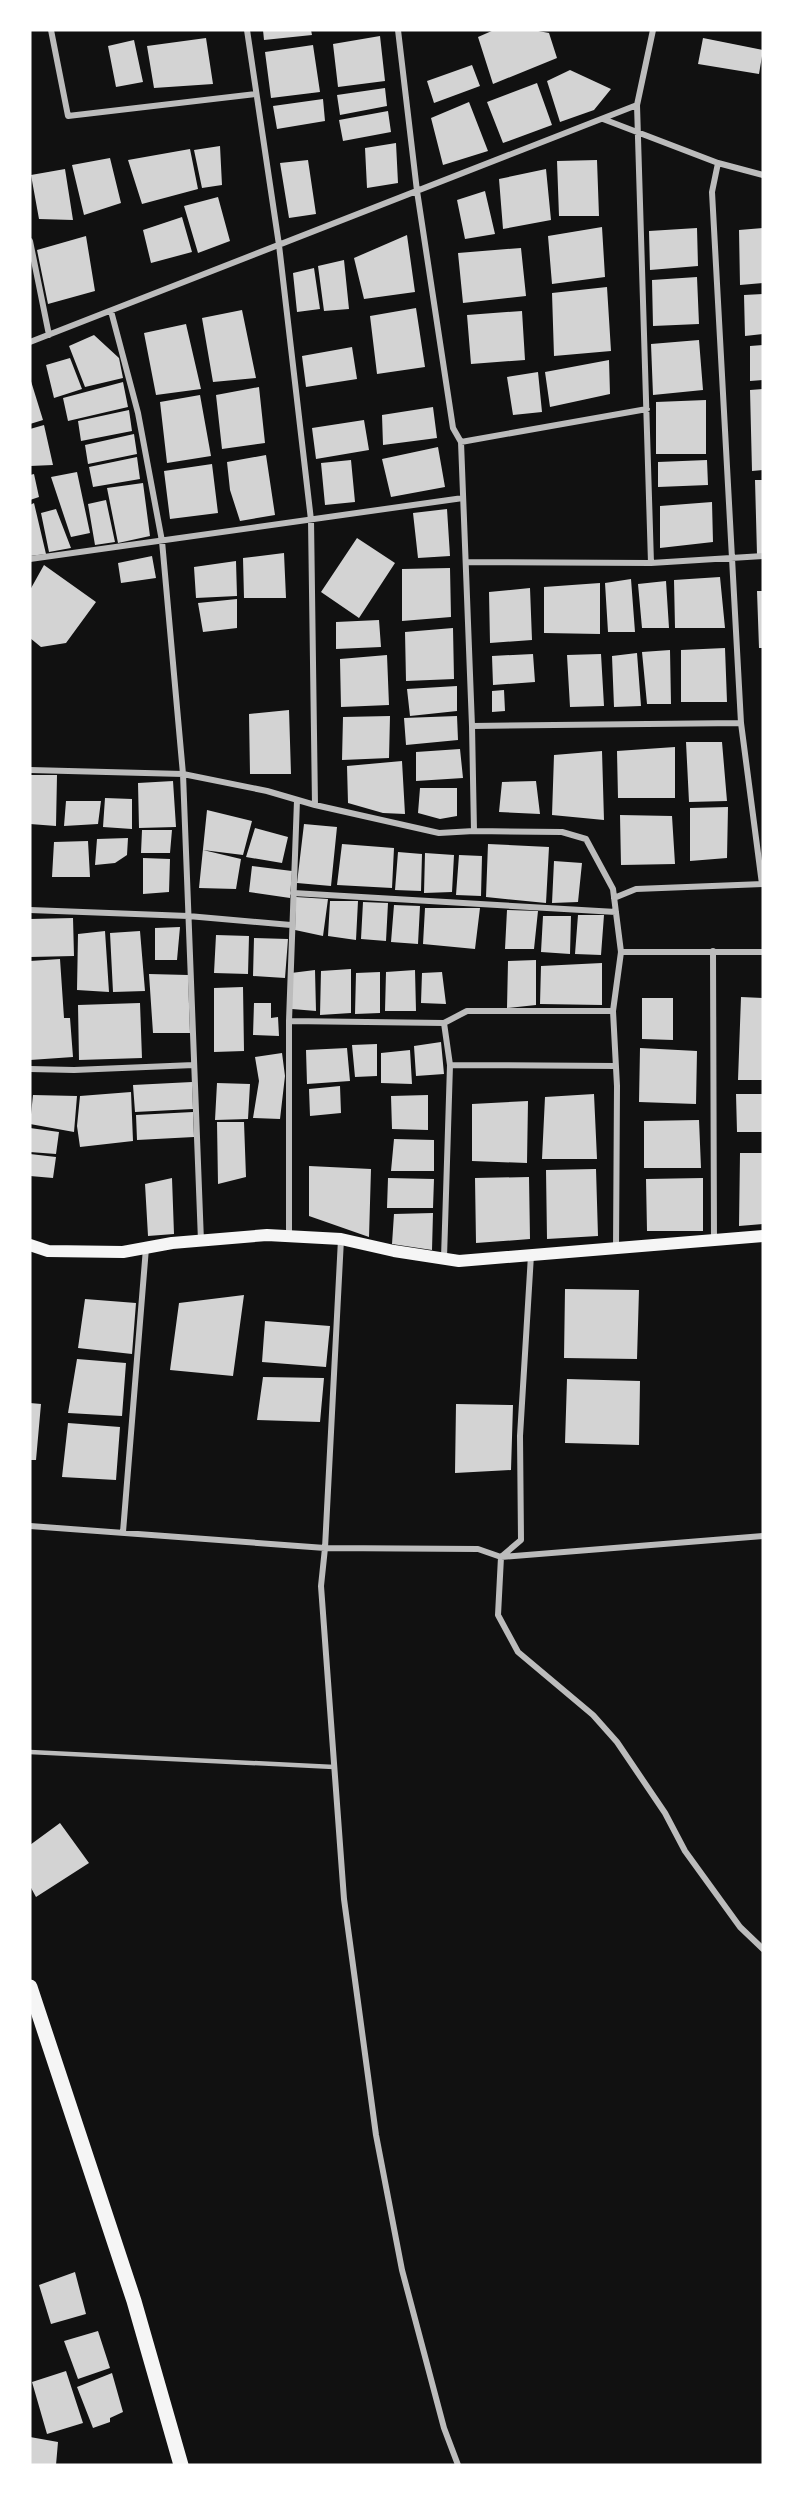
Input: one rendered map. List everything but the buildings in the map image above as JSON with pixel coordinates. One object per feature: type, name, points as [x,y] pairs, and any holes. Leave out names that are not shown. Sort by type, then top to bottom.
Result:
[{"type":"main road","points":[[30,1245],[48,1251],[123,1252],[267,1235],[340,1239],[394,1251],[459,1261],[762,1238]]},
{"type":"main road","points":[[30,1987],[134,2301],[181,2465]]},
{"type":"street","points":[[51,30],[68,116],[256,94]]},
{"type":"street","points":[[247,30],[279,244],[311,520],[315,805]]},
{"type":"street","points":[[398,30],[417,191],[453,428],[461,442],[474,831]]},
{"type":"street","points":[[651,563],[637,105],[653,30]]},
{"type":"street","points":[[30,342],[637,105]]},
{"type":"street","points":[[603,119],[718,163],[763,175]]},
{"type":"street","points":[[614,897],[636,889],[763,884],[741,723],[712,192],[718,163]]},
{"type":"street","points":[[30,241],[49,334]]},
{"type":"street","points":[[111,311],[138,413],[162,541],[183,774],[201,1241]]},
{"type":"street","points":[[461,442],[646,409]]},
{"type":"street","points":[[30,560],[464,498]]},
{"type":"street","points":[[466,561],[651,563],[763,556]]},
{"type":"street","points":[[472,726],[741,723]]},
{"type":"street","points":[[30,770],[183,774],[267,791],[315,805],[439,833],[562,832],[586,838],[613,889],[621,951],[613,1011],[617,1086],[616,1248]]},
{"type":"street","points":[[289,1236],[289,1021],[297,800]]},
{"type":"street","points":[[292,893],[616,912]]},
{"type":"street","points":[[30,910],[188,916],[291,925]]},
{"type":"street","points":[[621,951],[763,952]]},
{"type":"street","points":[[713,951],[714,1240]]},
{"type":"street","points":[[289,1021],[444,1023],[466,1011],[613,1011]]},
{"type":"street","points":[[444,1023],[450,1065],[444,1258]]},
{"type":"street","points":[[30,1069],[74,1070],[194,1065]]},
{"type":"street","points":[[450,1065],[615,1066]]},
{"type":"street","points":[[340,1239],[325,1548],[321,1586],[344,1899],[376,2135],[402,2270],[444,2428],[458,2465]]},
{"type":"street","points":[[123,1532],[146,1248]]},
{"type":"street","points":[[531,1255],[520,1436],[521,1540],[501,1557],[498,1615],[518,1652],[593,1715],[617,1742],[665,1814],[685,1851],[740,1927],[763,1949]]},
{"type":"street","points":[[30,1526],[325,1548],[478,1549],[501,1557],[763,1536]]},
{"type":"lane","points":[[30,1752],[334,1767]]}]
